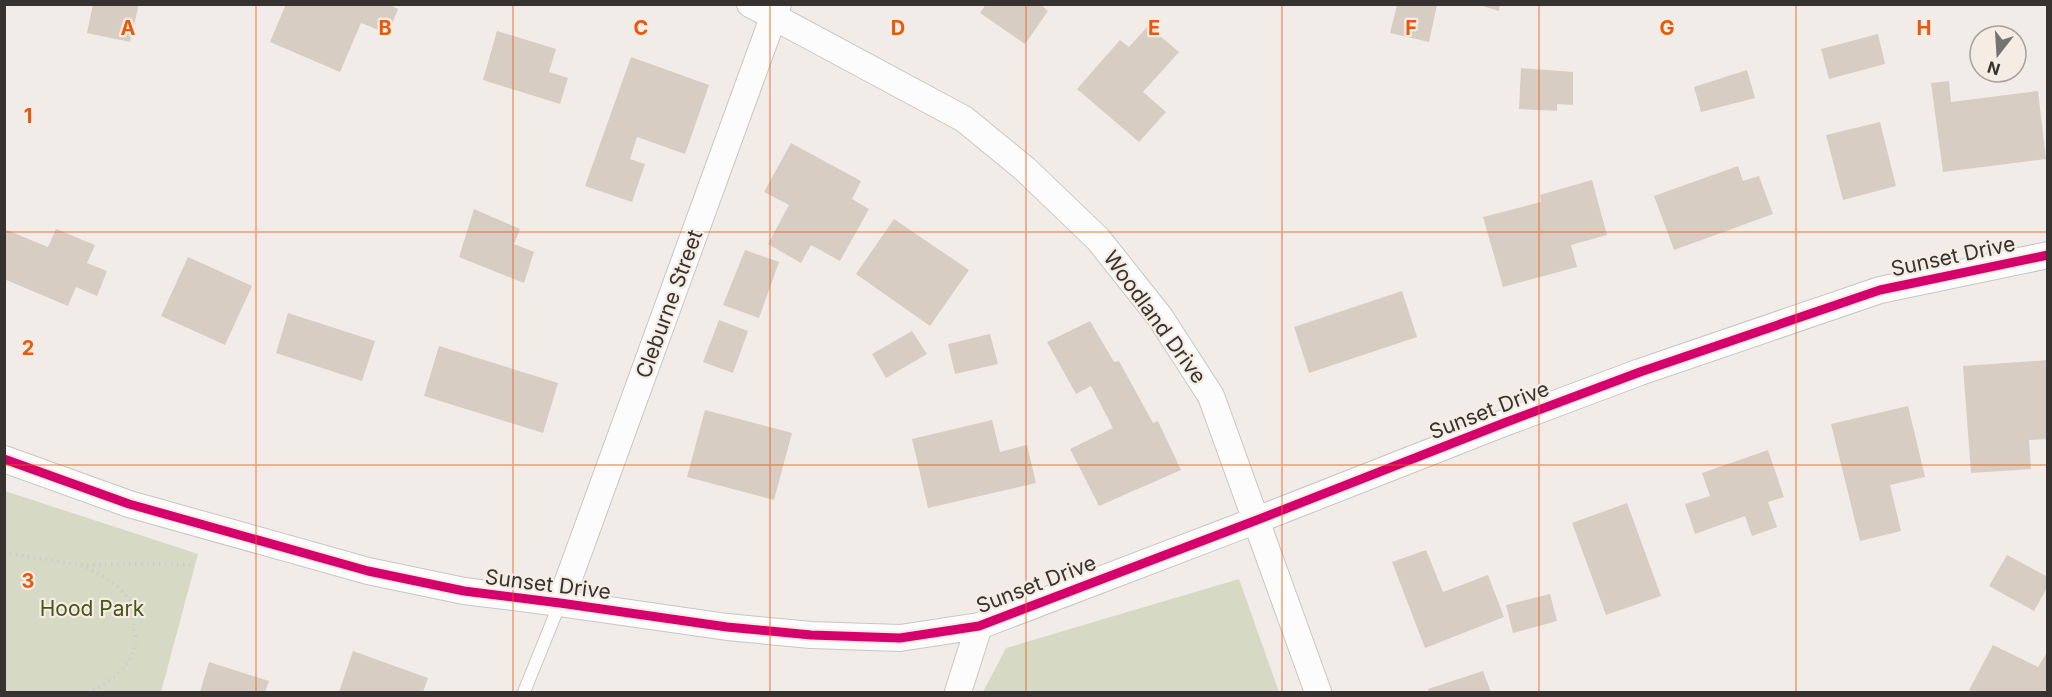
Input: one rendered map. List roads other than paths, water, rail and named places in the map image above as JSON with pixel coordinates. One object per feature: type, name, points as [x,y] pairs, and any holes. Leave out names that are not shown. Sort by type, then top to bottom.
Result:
[{"type":"street","name":"Woodland Drive","points":[[750,4],[775,11],[964,119],[1025,169],[1098,239],[1160,317],[1211,396],[1318,693]]},
{"type":"street","name":"Cleburne Street","points":[[560,603],[775,11]]},
{"type":"street","name":"Sunset Drive","points":[[4,459],[129,504],[368,571],[464,591],[727,627],[811,635],[900,638],[979,626],[1640,372],[1880,290],[2048,255]]},
{"type":"street","points":[[958,693],[979,626]]},
{"type":"lane","points":[[524,693],[560,603]]},
{"type":"park label","name":"Hood Park","points":[[92,608]]}]
